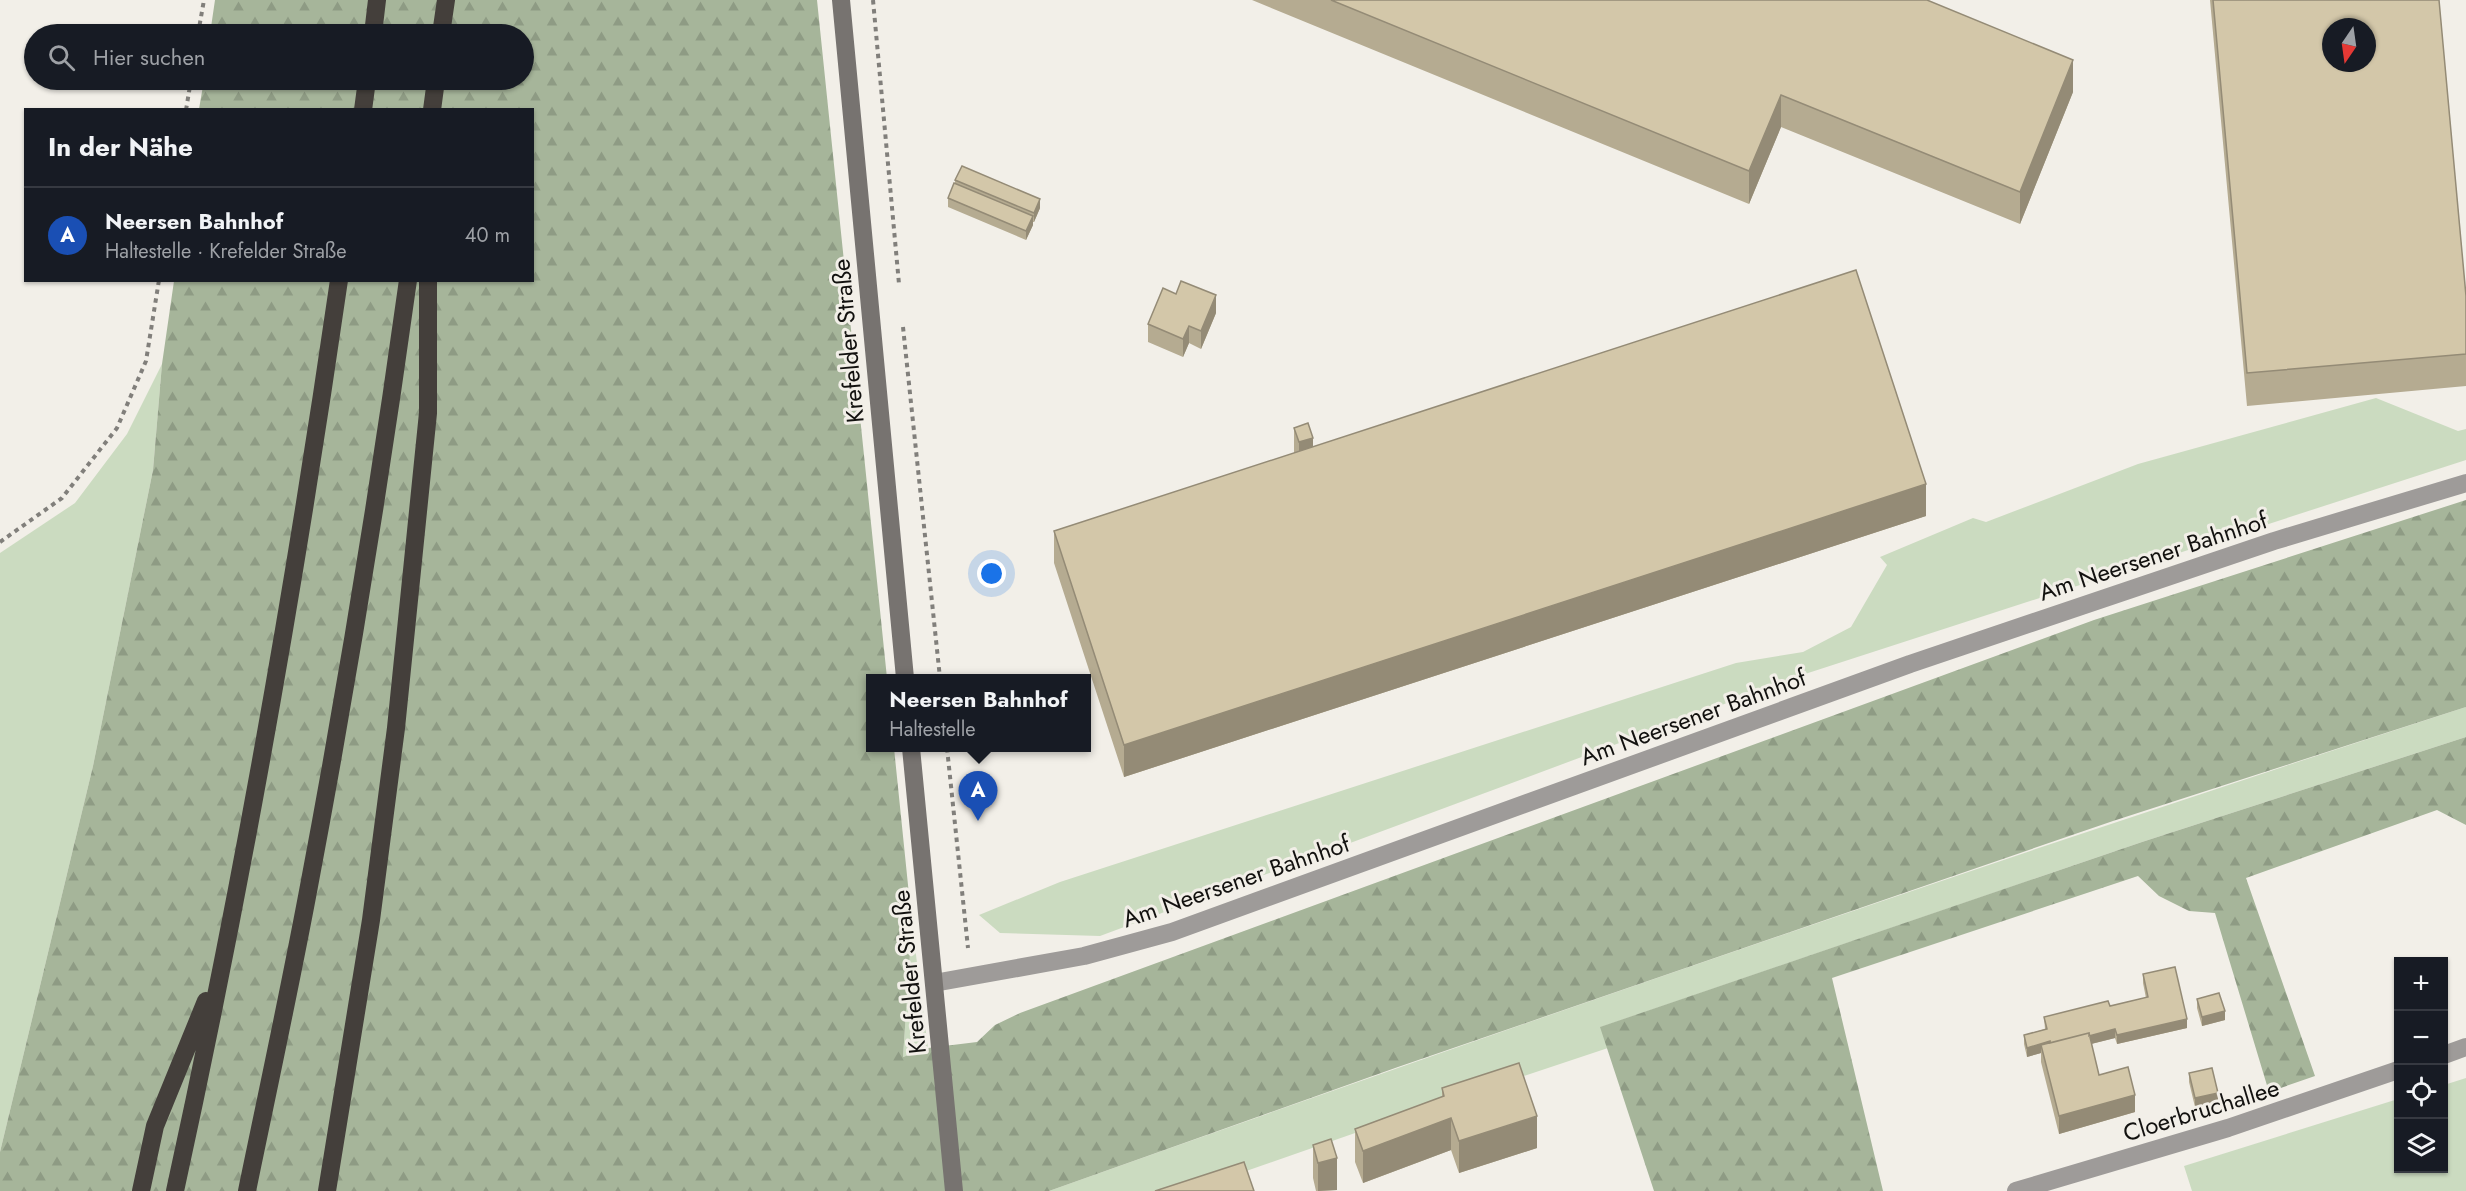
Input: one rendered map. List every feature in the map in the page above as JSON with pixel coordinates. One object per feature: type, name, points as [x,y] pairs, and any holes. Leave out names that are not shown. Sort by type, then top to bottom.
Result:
[{"type":"highway","points":[[374,24],[377,0]]},
{"type":"highway","points":[[442,24],[446,0]]},
{"type":"highway","points":[[363,108],[366,90]]},
{"type":"highway","points":[[432,108],[435,90]]},
{"type":"highway","points":[[176,1191],[222,960],[293,574],[339,282]]},
{"type":"highway","points":[[247,1191],[311,874],[358,606],[408,282]]},
{"type":"highway","points":[[327,1191],[371,920],[396,728],[428,413],[428,282]]},
{"type":"highway","points":[[141,1191],[155,1126],[222,960]]},
{"type":"street","name":"Krefelder Straße","points":[[841,0],[905,674]]},
{"type":"street","name":"Am Neersener Bahnhof","points":[[934,983],[1084,956],[1172,932],[1921,660],[2274,541],[2466,483]]},
{"type":"street","name":"Krefelder Straße","points":[[911,752],[954,1191]]},
{"type":"street","points":[[2448,1054],[2466,1047]]},
{"type":"street","name":"Cloerbruchallee","points":[[2016,1191],[2229,1128],[2394,1071]]},
{"type":"path","points":[[200,24],[204,0]]},
{"type":"path","points":[[873,0],[900,288]]},
{"type":"path","points":[[186,108],[189,90]]},
{"type":"path","points":[[0,542],[62,498],[117,428],[146,361],[159,282]]},
{"type":"path","points":[[903,322],[940,674]]},
{"type":"green space","points":[[215,0],[817,0],[887,674],[866,674],[866,752],[894,752],[912,924],[903,1057],[928,1048],[977,1042],[995,1025],[1020,1013],[2094,620],[2466,500],[2466,707],[2113,821],[1398,1067],[1049,1191],[0,1191],[0,1152],[93,766],[153,470],[162,364],[174,282],[534,282],[534,108],[199,108],[202,90],[534,90],[534,24],[211,24]]},
{"type":"green space","points":[[162,364],[153,470],[93,766],[0,1152],[0,553],[75,503],[127,434]]},
{"type":"green space","points":[[2376,398],[2458,431],[2466,429],[2466,460],[1805,674],[1100,936],[1000,933],[979,915],[1060,882],[1736,663],[1803,652],[1851,627],[1887,565],[1880,557],[1973,518],[1986,522],[2138,464]]},
{"type":"green space","points":[[2466,707],[2466,737],[2142,842],[1601,1027],[1608,1048],[1189,1191],[1049,1191],[1756,944]]},
{"type":"green space","points":[[2466,737],[2466,825],[2437,810],[2246,878],[2315,1076],[2269,1092],[2215,913],[2189,911],[2159,896],[2138,876],[1832,978],[1883,1191],[1654,1191],[1600,1027],[2142,842]]},
{"type":"green space","points":[[912,924],[928,1048],[903,1057]]},
{"type":"green space","points":[[2466,1078],[2466,1191],[2192,1191],[2184,1166],[2394,1100],[2394,1173],[2448,1173],[2448,1084]]},
{"type":"building","points":[[1331,0],[1927,0],[2073,60],[2020,192],[1781,95],[1749,171]]},
{"type":"building","points":[[2213,0],[2439,0],[2466,296],[2466,354],[2247,373]]},
{"type":"building","points":[[962,166],[1040,199],[1034,213],[955,180]]},
{"type":"building","points":[[954,183],[1033,216],[1026,231],[948,198]]},
{"type":"building","points":[[1856,270],[1926,484],[1124,745],[1054,531]]},
{"type":"building","points":[[1181,281],[1216,295],[1201,331],[1189,326],[1183,339],[1148,324],[1163,288],[1176,294]]},
{"type":"building","points":[[1308,423],[1313,438],[1299,442],[1294,428]]},
{"type":"building","points":[[2175,967],[2187,1019],[2117,1035],[2115,1029],[2089,1036],[2089,1033],[2027,1048],[2024,1035],[2047,1029],[2044,1017],[2108,1001],[2110,1006],[2148,997],[2143,974]]},
{"type":"building","points":[[2219,993],[2225,1011],[2202,1017],[2197,999]]},
{"type":"building","points":[[2089,1033],[2099,1075],[2128,1067],[2135,1095],[2059,1116],[2041,1045]]},
{"type":"building","points":[[1519,1063],[1537,1116],[1459,1141],[1451,1118],[1363,1151],[1355,1129],[1444,1096],[1442,1088]]},
{"type":"building","points":[[2212,1068],[2218,1093],[2195,1098],[2189,1073]]},
{"type":"building","points":[[1331,1139],[1337,1158],[1318,1163],[1313,1145]]},
{"type":"building","points":[[1244,1162],[1254,1191],[1155,1191]]},
{"type":"place","name":"Neersen Bahnhof","points":[[978,821]]}]
